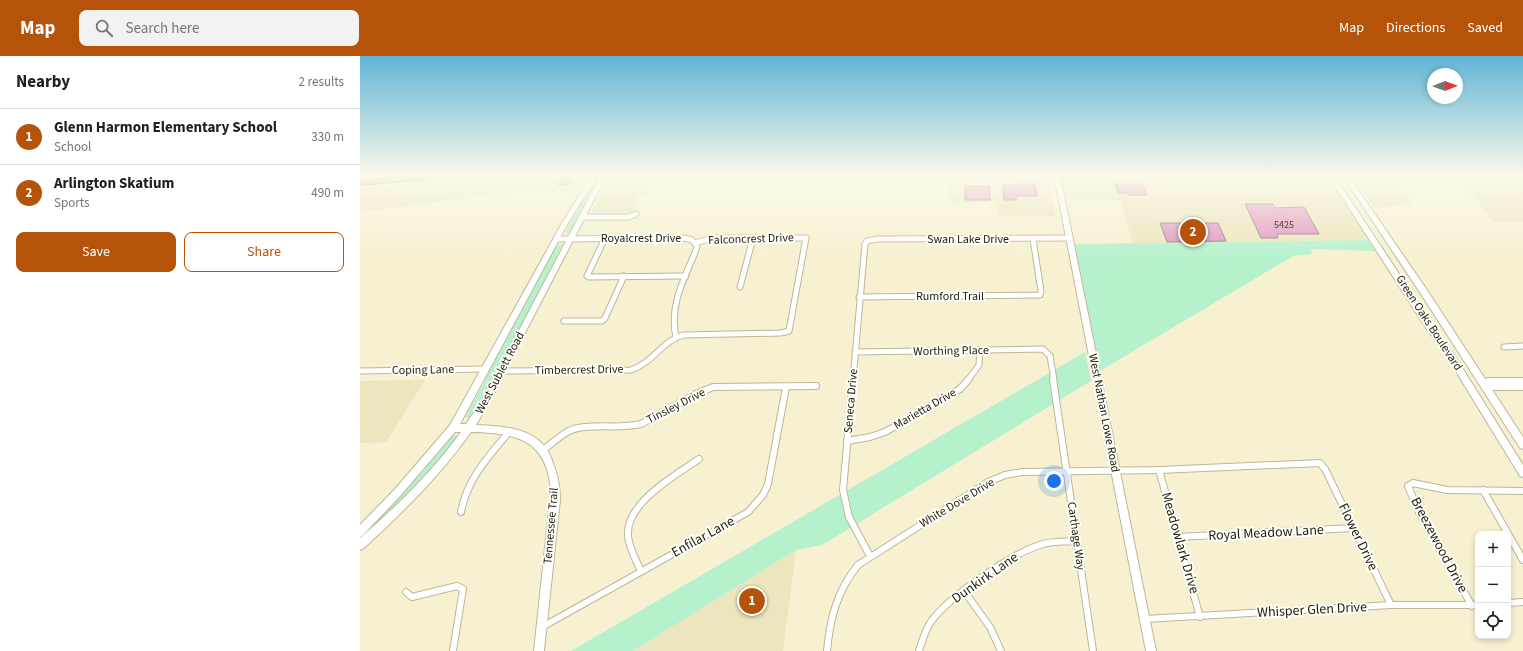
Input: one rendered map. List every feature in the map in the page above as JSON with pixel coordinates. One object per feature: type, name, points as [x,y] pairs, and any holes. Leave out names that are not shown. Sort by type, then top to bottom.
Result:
[{"type":"main road","name":"West Sublett Road","points":[[360,532],[398,492],[453,428],[556,239],[578,203]]},
{"type":"main road","name":"West Sublett Road","points":[[360,545],[424,484],[449,456],[470,428],[589,203]]},
{"type":"main road","name":"West Nathan Lowe Road","points":[[1063,203],[1151,651]]},
{"type":"main road","points":[[1351,204],[1364,204],[1485,384],[1523,445]]},
{"type":"main road","name":"Green Oaks Boulevard","points":[[1351,204],[1468,384],[1523,473]]},
{"type":"main road","points":[[1468,384],[1485,384]]},
{"type":"main road","points":[[453,428],[495,429],[510,432],[526,438],[543,450]]},
{"type":"main road","name":"Tennessee Trail","points":[[539,651],[556,492],[554,477],[543,450]]},
{"type":"street","points":[[583,215],[636,214],[629,217],[607,215]]},
{"type":"street","points":[[605,238],[587,276],[686,276]]},
{"type":"street","name":"Royalcrest Drive","points":[[556,239],[684,238],[692,240],[695,243],[696,250],[674,301],[672,311],[673,329],[676,338]]},
{"type":"street","name":"Falconcrest Drive","points":[[695,243],[713,238],[806,238],[807,240],[789,331]]},
{"type":"street","points":[[740,287],[753,238]]},
{"type":"street","name":"Swan Lake Drive","points":[[867,241],[1070,238]]},
{"type":"street","name":"Rumford Trail","points":[[859,297],[1040,295],[1041,291],[1033,239]]},
{"type":"street","name":"Seneca Drive","points":[[867,241],[864,249],[859,297],[842,490],[848,518],[870,556]]},
{"type":"street","points":[[564,321],[602,321],[605,318],[624,276]]},
{"type":"street","name":"Timbercrest Drive","points":[[501,371],[631,370],[650,362],[665,345],[676,338],[690,334],[781,333],[789,331]]},
{"type":"street","points":[[1504,347],[1522,348]]},
{"type":"street","name":"Worthing Place","points":[[855,352],[1043,349],[1047,351]]},
{"type":"street","name":"Marietta Drive","points":[[847,441],[870,437],[885,432],[960,389],[979,365],[980,350]]},
{"type":"street","name":"Carthage Way","points":[[1047,351],[1050,355],[1093,651]]},
{"type":"street","name":"Coping Lane","points":[[360,371],[485,369]]},
{"type":"street","points":[[1485,384],[1488,381],[1523,381]]},
{"type":"street","points":[[1485,384],[1493,387],[1523,387]]},
{"type":"street","name":"Tinsley Drive","points":[[543,450],[567,433],[577,428],[632,426],[641,424],[696,394],[713,387],[816,386]]},
{"type":"street","name":"Enfilar Lane","points":[[542,627],[748,512],[759,501],[768,484],[786,387]]},
{"type":"street","points":[[461,512],[462,502],[477,471],[510,432]]},
{"type":"street","points":[[641,571],[630,547],[628,531],[633,515],[648,497],[699,459]]},
{"type":"street","name":"White Dove Drive","points":[[827,651],[829,628],[834,605],[846,578],[858,565],[988,482],[1022,472],[1159,470],[1316,462],[1320,463],[1325,469]]},
{"type":"street","name":"Flower Drive","points":[[1325,469],[1391,605]]},
{"type":"street","name":"Meadowlark Drive","points":[[1159,470],[1200,617]]},
{"type":"street","name":"Breezewood Drive","points":[[1475,606],[1419,512],[1409,490],[1409,484],[1413,483],[1447,490],[1467,492],[1483,490]]},
{"type":"street","points":[[1483,490],[1523,491]]},
{"type":"street","points":[[1483,490],[1523,560]]},
{"type":"street","name":"Royal Meadow Lane","points":[[1178,538],[1354,528]]},
{"type":"street","name":"Dunkirk Lane","points":[[919,651],[923,635],[933,618],[949,602],[964,591],[1016,555],[1030,548],[1044,544],[1077,541]]},
{"type":"street","points":[[406,592],[412,597],[457,586],[463,589],[453,651]]},
{"type":"street","points":[[964,591],[988,625],[998,642],[1000,651]]},
{"type":"street","points":[[1511,603],[1523,602]]},
{"type":"street","name":"Whisper Glen Drive","points":[[1145,620],[1391,605],[1475,606]]},
{"type":"shaded area","points":[[360,203],[430,203],[360,212]]},
{"type":"shaded area","points":[[597,203],[635,203],[631,212],[592,212]]},
{"type":"shaded area","points":[[997,203],[1053,203],[1056,216],[998,215]]},
{"type":"shaded area","points":[[1121,203],[1346,203],[1369,240],[1133,243]]},
{"type":"shaded area","points":[[1371,203],[1412,203],[1413,204],[1374,208]]},
{"type":"shaded area","points":[[1478,203],[1523,203],[1523,222],[1494,222]]},
{"type":"shaded area","points":[[425,380],[386,442],[360,443],[360,381]]},
{"type":"shaded area","points":[[796,550],[783,651],[633,651]]},
{"type":"green space","points":[[582,203],[586,203],[572,232],[566,233]]},
{"type":"green space","points":[[1369,240],[1375,251],[1310,249],[1313,254],[1293,256],[1100,371],[1075,244]]},
{"type":"green space","points":[[559,244],[563,244],[508,354],[471,418],[466,418],[484,383],[490,367],[555,247]]},
{"type":"green space","points":[[1085,352],[1091,381],[822,545],[796,550],[633,651],[571,651]]},
{"type":"green space","points":[[452,435],[458,436],[457,440],[415,490],[412,489],[360,541],[360,538],[428,466],[425,465]]},
{"type":"building","points":[[1245,204],[1273,204],[1275,208],[1304,207],[1319,234],[1277,234],[1278,238],[1261,238]]},
{"type":"building","points":[[1160,223],[1218,223],[1226,241],[1167,242]]},
{"type":"place","name":"Arlington Skatium","points":[[1193,232]]},
{"type":"place","name":"Glenn Harmon Elementary School","points":[[752,601]]}]
